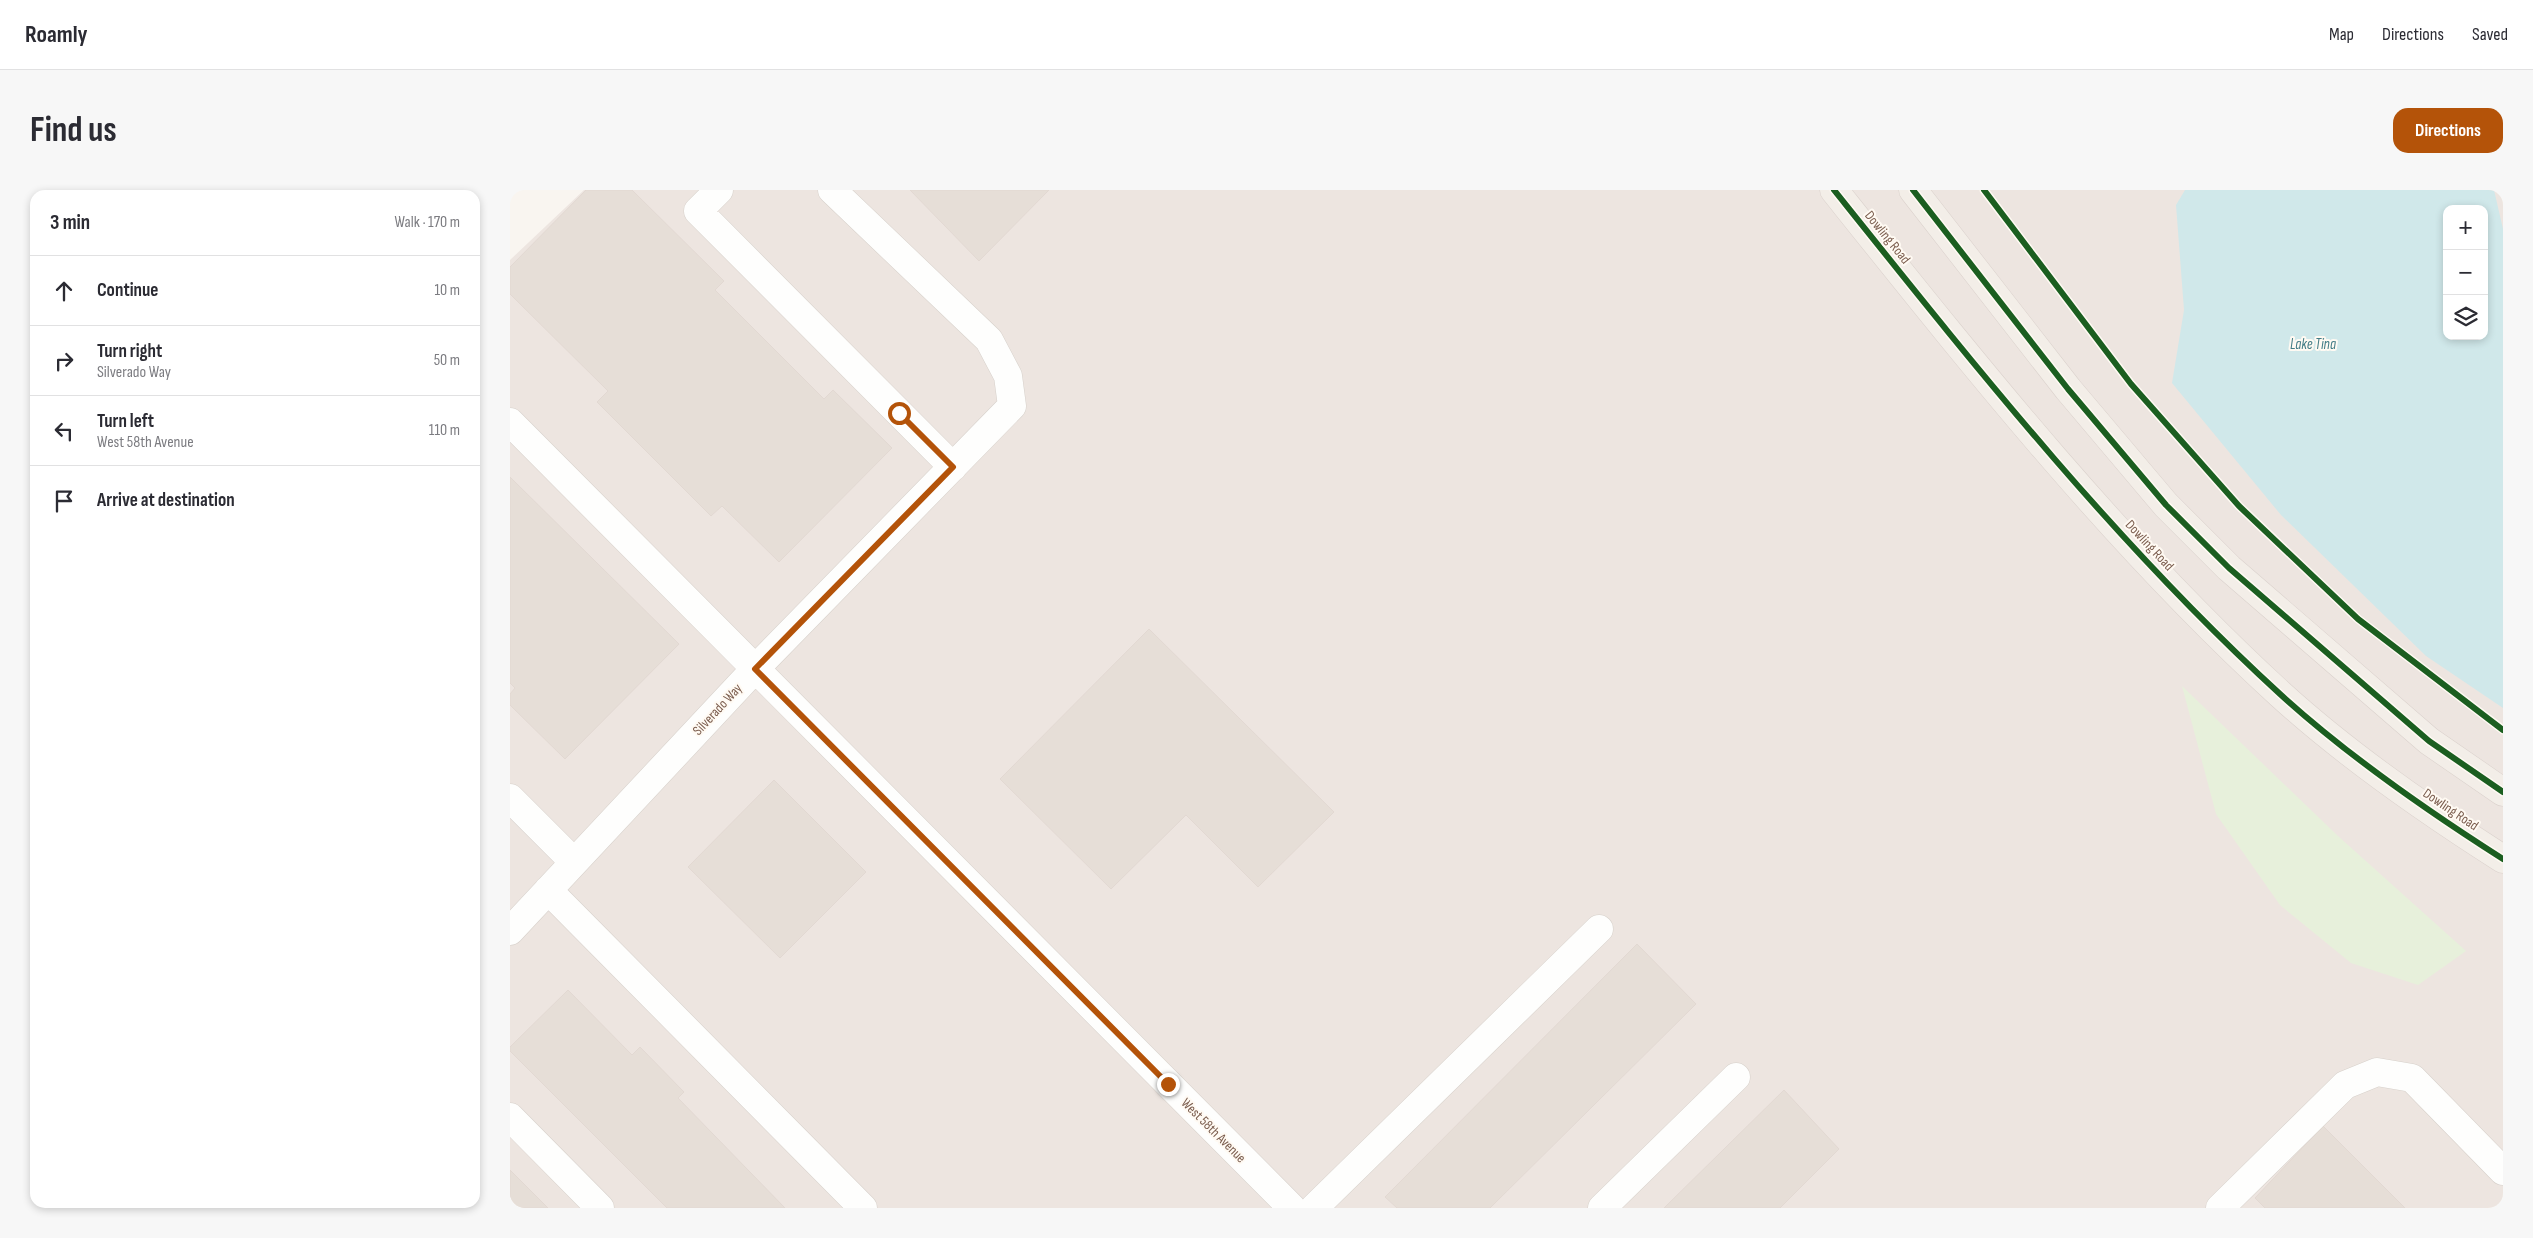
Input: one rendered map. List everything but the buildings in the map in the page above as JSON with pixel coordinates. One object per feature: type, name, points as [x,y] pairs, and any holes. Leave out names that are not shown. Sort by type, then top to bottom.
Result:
[{"type":"main road","name":"Dowling Road","points":[[1834,190],[1938,320],[2062,468],[2199,617],[2282,696],[2381,777],[2503,859]]},
{"type":"main road","points":[[1913,190],[2068,389],[2166,505],[2244,581],[2421,734],[2503,792]]},
{"type":"street","points":[[719,190],[698,211],[953,467]]},
{"type":"street","name":"Silverado Way","points":[[510,931],[755,669],[1012,406],[1008,376],[989,340],[832,190]]},
{"type":"street","name":"West 58th Avenue","points":[[510,422],[1292,1208]]},
{"type":"street","points":[[510,798],[574,862]]},
{"type":"street","points":[[548,890],[863,1208]]},
{"type":"street","points":[[1314,1208],[1599,929]]},
{"type":"street","points":[[2220,1208],[2345,1085],[2377,1072],[2412,1078],[2503,1171]]},
{"type":"street","points":[[1602,1208],[1736,1077]]},
{"type":"street","points":[[510,1117],[600,1208]]},
{"type":"shaded area","points":[[584,190],[2503,190],[2503,1208],[510,1208],[510,260]]},
{"type":"green space","points":[[2182,686],[2338,836],[2466,951],[2418,985],[2351,963],[2280,905],[2216,814]]},
{"type":"water","name":"Lake Tina","points":[[2185,190],[2494,190],[2503,229],[2503,708],[2426,656],[2281,515],[2172,383],[2184,310],[2176,205]]},
{"type":"cycle path","points":[[1834,190],[1993,387],[2048,451],[2160,576],[2219,636],[2280,694],[2360,761],[2417,802],[2503,859]]},
{"type":"cycle path","points":[[1913,190],[2068,389],[2166,505],[2229,568],[2429,741],[2503,792]]},
{"type":"cycle path","points":[[1984,190],[2131,384],[2239,506],[2358,619],[2503,730]]},
{"type":"route","points":[[899,413],[953,467],[755,669],[1168,1084]]}]
